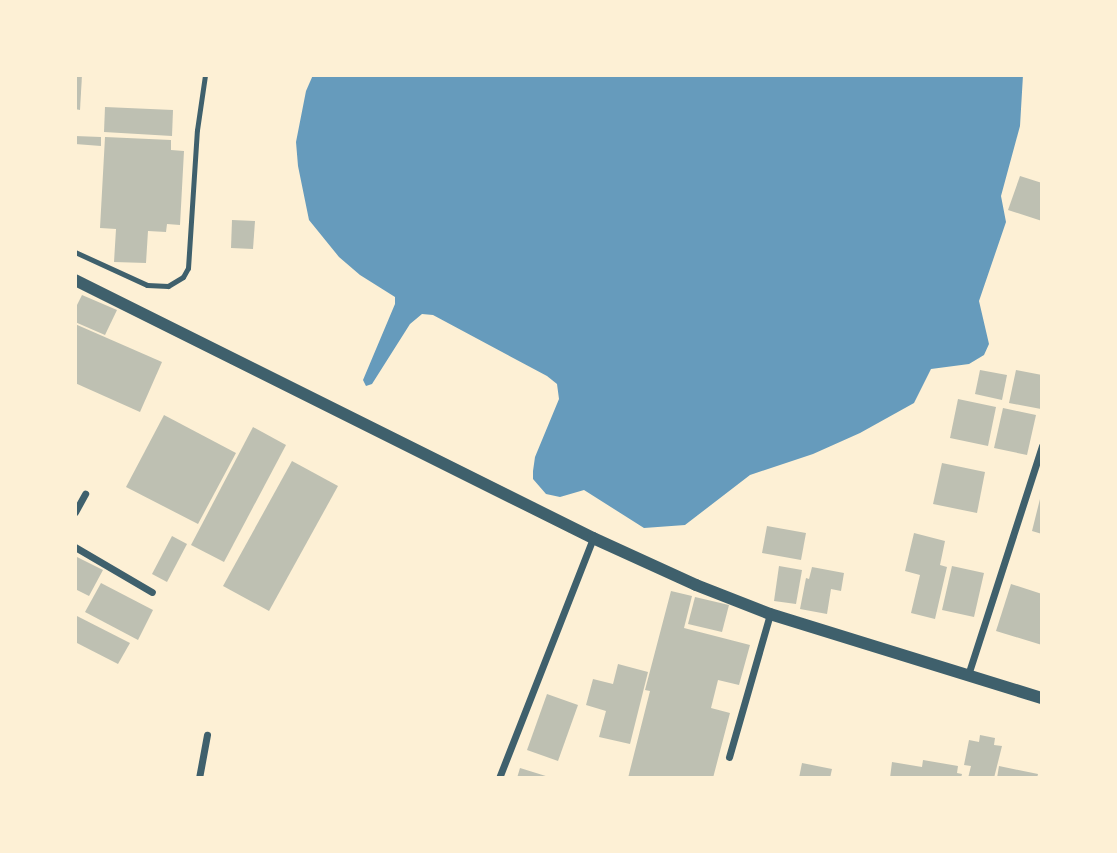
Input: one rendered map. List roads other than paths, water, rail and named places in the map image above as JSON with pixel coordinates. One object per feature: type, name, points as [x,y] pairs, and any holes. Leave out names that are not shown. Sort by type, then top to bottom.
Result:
[{"type":"street","points":[[75,280],[593,538],[696,585],[771,614],[1042,698]]},
{"type":"street","points":[[968,675],[1042,446]]},
{"type":"street","points":[[75,512],[85,494]]},
{"type":"street","points":[[499,778],[593,538]]},
{"type":"street","points":[[75,548],[152,592]]},
{"type":"street","points":[[729,757],[771,614]]},
{"type":"street","points":[[199,778],[207,736]]},
{"type":"lane","points":[[75,252],[147,285],[168,286],[183,277],[188,268],[197,130],[205,75]]},
{"type":"water","points":[[313,75],[1023,75],[1020,126],[1001,196],[1006,222],[979,301],[989,344],[984,355],[969,364],[931,369],[914,403],[860,433],[813,454],[750,475],[685,525],[644,528],[584,490],[560,497],[546,494],[533,479],[533,471],[535,457],[559,399],[557,384],[547,376],[433,315],[422,314],[410,324],[372,384],[366,386],[363,380],[395,304],[395,297],[360,275],[339,257],[309,220],[296,142],[306,91]]}]
